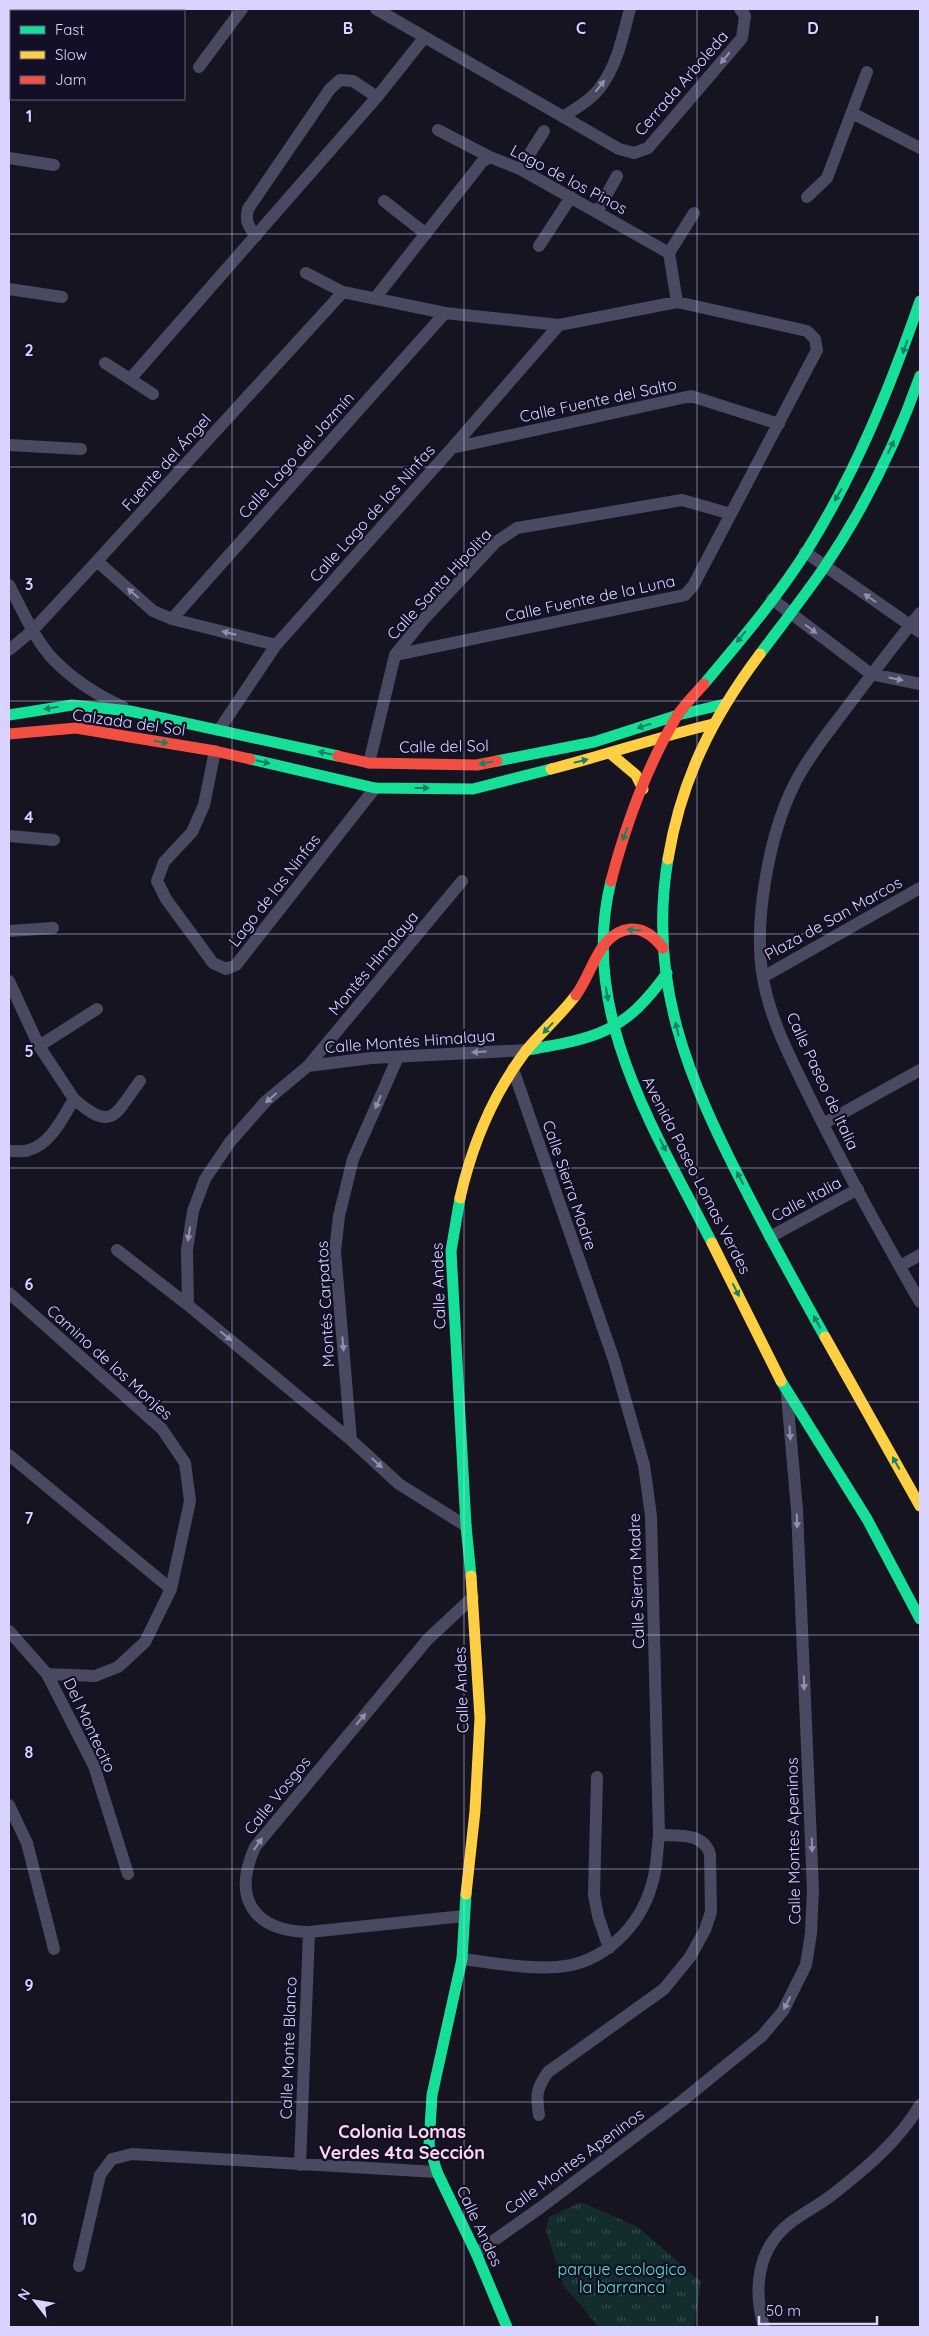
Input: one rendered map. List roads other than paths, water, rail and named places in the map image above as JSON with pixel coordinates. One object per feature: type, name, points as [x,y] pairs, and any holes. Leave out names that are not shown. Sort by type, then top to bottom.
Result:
[{"type":"street","points":[[199,67],[242,9]]},
{"type":"street","name":"Cerrada Arboleda","points":[[376,9],[619,149],[634,153],[648,148],[742,38],[745,16],[740,9]]},
{"type":"street","points":[[563,117],[587,100],[602,86],[616,60],[630,9]]},
{"type":"street","points":[[131,378],[377,97],[424,38]]},
{"type":"street","points":[[808,197],[828,178],[867,72]]},
{"type":"street","points":[[256,236],[248,225],[246,217],[248,209],[330,89],[340,80],[353,80],[377,97]]},
{"type":"street","points":[[852,113],[920,148]]},
{"type":"street","points":[[438,130],[490,157]]},
{"type":"street","points":[[520,169],[544,131]]},
{"type":"street","name":"Lago de los Pinos","points":[[376,297],[482,162],[490,157],[520,169],[669,253]]},
{"type":"street","points":[[9,158],[54,165]]},
{"type":"street","points":[[597,212],[617,176]]},
{"type":"street","points":[[539,246],[570,198]]},
{"type":"street","points":[[384,201],[426,234]]},
{"type":"street","points":[[306,273],[343,292],[376,297],[445,313],[559,325],[678,302],[669,253],[694,213]]},
{"type":"street","points":[[9,289],[62,297]]},
{"type":"street","name":"Fuente del Ángel","points":[[9,650],[33,630],[97,562],[343,292]]},
{"type":"street","points":[[920,301],[898,366],[853,469],[805,552],[772,599],[730,673],[725,704],[696,756],[677,806],[667,860],[662,904],[663,948],[676,1028],[689,1068],[709,1118],[770,1237],[920,1506]]},
{"type":"street","name":"Calle Fuente de la Luna","points":[[395,655],[685,595],[693,586],[817,350],[815,339],[807,331],[678,302]]},
{"type":"street","name":"Calle Lago del Jazmín","points":[[172,619],[445,313]]},
{"type":"street","name":"Calle Lago de las Ninfas","points":[[219,730],[276,645],[559,325]]},
{"type":"street","points":[[105,363],[131,378],[153,394]]},
{"type":"street","points":[[730,673],[791,614],[825,566],[867,495],[908,413],[920,376]]},
{"type":"street","name":"Calle Fuente del Salto","points":[[452,448],[691,396],[779,424]]},
{"type":"street","points":[[9,445],[81,449]]},
{"type":"street","name":"Calle Santa Hipolita","points":[[369,763],[395,655],[424,619],[496,542],[518,528],[682,500],[731,514]]},
{"type":"street","points":[[805,552],[915,629]]},
{"type":"street","points":[[97,562],[153,611],[172,619],[276,645]]},
{"type":"street","points":[[9,586],[33,630],[52,658],[96,694],[130,710]]},
{"type":"street","points":[[772,599],[872,674],[920,684]]},
{"type":"street","name":"Calle Paseo de Italia","points":[[920,613],[915,629],[872,674],[806,764],[794,785],[776,832],[765,888],[760,953],[767,999],[784,1043],[823,1124],[920,1302]]},
{"type":"street","name":"Avenida Paseo Lomas Verdes","points":[[730,673],[678,715],[643,789],[621,844],[609,896],[603,945],[606,990],[622,1058],[633,1086],[787,1393],[867,1519],[920,1620]]},
{"type":"street","name":"Calle del Sol","points":[[219,730],[369,763],[477,765],[594,742],[678,715],[725,704]]},
{"type":"street","name":"Calzada del Sol","points":[[9,715],[72,705],[130,710],[219,730]]},
{"type":"street","points":[[215,751],[375,788],[473,789],[611,754],[667,735],[713,724]]},
{"type":"street","name":"Calzada del Sol","points":[[9,734],[76,728],[215,751]]},
{"type":"street","name":"Lago de las Ninfas","points":[[215,751],[204,805],[192,832],[164,862],[158,881],[166,899],[213,963],[226,969],[236,965],[375,788]]},
{"type":"street","points":[[611,754],[636,776],[643,789]]},
{"type":"street","points":[[9,836],[54,840]]},
{"type":"street","name":"Montés Himalaya","points":[[308,1066],[462,881]]},
{"type":"street","name":"Plaza de San Marcos","points":[[763,977],[920,888]]},
{"type":"street","points":[[9,931],[53,928]]},
{"type":"street","points":[[528,1050],[568,1007],[583,986],[603,945],[616,933],[634,929],[651,934],[663,948]]},
{"type":"street","name":"Calle Montés Himalaya","points":[[188,1305],[186,1250],[193,1211],[205,1179],[230,1142],[266,1102],[308,1066],[336,1061],[528,1050],[566,1044],[614,1027],[643,1003],[667,974]]},
{"type":"street","points":[[9,982],[39,1046],[74,1099],[92,1114],[102,1118],[114,1115],[140,1080]]},
{"type":"street","points":[[39,1046],[97,1009]]},
{"type":"street","name":"Calle Andes","points":[[508,2327],[476,2253],[437,2172],[429,2145],[429,2118],[462,1959],[464,1916],[475,1811],[480,1718],[473,1597],[466,1526],[451,1251],[456,1211],[466,1169],[481,1131],[513,1069],[528,1050]]},
{"type":"street","name":"Montés Carpatos","points":[[351,1440],[335,1251],[339,1216],[354,1159],[398,1057]]},
{"type":"street","name":"Calle Sierra Madre","points":[[462,1959],[529,1967],[559,1967],[594,1958],[609,1948],[634,1922],[652,1885],[659,1835],[651,1516],[644,1465],[614,1360],[513,1069]]},
{"type":"street","points":[[823,1124],[920,1070]]},
{"type":"street","points":[[9,1151],[30,1150],[46,1139],[62,1120],[74,1099]]},
{"type":"street","name":"Calle Italia","points":[[770,1237],[858,1189]]},
{"type":"street","points":[[117,1250],[188,1305],[351,1440],[399,1484],[466,1526]]},
{"type":"street","points":[[900,1266],[920,1254]]},
{"type":"street","name":"Camino de los Monjes","points":[[9,1293],[162,1429],[185,1463],[190,1501],[171,1589],[145,1642],[118,1667],[95,1676],[47,1674]]},
{"type":"street","name":"Calle Montes Apeninos","points":[[476,2253],[540,2208],[674,2107],[762,2036],[783,2011],[806,1965],[811,1933],[813,1890],[797,1510],[787,1393]]},
{"type":"street","points":[[9,1455],[171,1589]]},
{"type":"street","name":"Calle Vosgos","points":[[464,1916],[309,1932],[288,1932],[259,1917],[249,1903],[245,1890],[247,1866],[255,1847],[428,1639],[473,1597]]},
{"type":"street","name":"Del Montecito","points":[[9,1631],[47,1674],[94,1766],[128,1874]]},
{"type":"street","points":[[597,1777],[594,1895],[598,1916],[609,1948]]},
{"type":"street","points":[[9,1805],[27,1843],[54,1949]]},
{"type":"street","points":[[539,2116],[536,2097],[538,2086],[548,2072],[664,1989],[690,1957],[705,1930],[711,1912],[710,1854],[708,1846],[702,1840],[691,1837],[659,1835]]},
{"type":"street","name":"Calle Monte Blanco","points":[[300,2165],[309,1932]]},
{"type":"street","points":[[764,2327],[759,2298],[758,2276],[763,2258],[772,2242],[790,2223],[830,2197],[896,2139],[920,2105]]},
{"type":"street","points":[[79,2266],[100,2175],[112,2159],[132,2154],[437,2172]]},
{"type":"district","name":"Colonia Lomas Verdes 4ta Sección","points":[[402,2141]]},
{"type":"park label","name":"parque ecologico la barranca","points":[[622,2278]]}]
